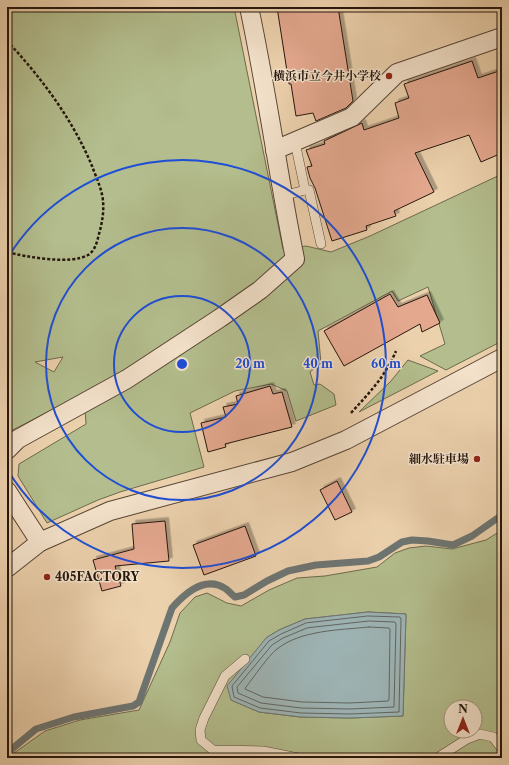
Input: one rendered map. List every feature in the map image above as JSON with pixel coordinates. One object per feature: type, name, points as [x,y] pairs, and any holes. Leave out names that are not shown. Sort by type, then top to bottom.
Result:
[{"type":"street","points":[[7,450],[18,439],[127,379],[220,318],[260,290],[295,259],[282,196],[262,65],[249,7]]},
{"type":"street","points":[[275,150],[352,117],[397,73],[502,37]]},
{"type":"street","points":[[7,568],[40,542],[110,510],[292,462],[349,438],[502,358]]},
{"type":"street","points":[[7,491],[40,542]]},
{"type":"lane","points":[[295,142],[305,190]]},
{"type":"lane","points":[[282,196],[309,190],[321,244]]},
{"type":"lane","points":[[244,659],[225,676],[204,718],[200,730],[201,740],[213,750],[263,750],[298,758]]},
{"type":"lane","points":[[437,758],[467,739],[480,734],[493,737],[502,749]]},
{"type":"path","points":[[7,41],[32,68],[65,113],[79,138],[98,181],[103,200],[104,216],[95,249],[88,255],[67,260],[18,255],[7,252]]},
{"type":"path","points":[[349,438],[348,416],[376,386],[390,366],[396,351]]},
{"type":"green space","points":[[7,7],[234,7],[283,249],[306,246],[331,252],[370,236],[502,174],[502,341],[446,370],[420,356],[445,344],[428,287],[398,301],[392,291],[318,331],[321,363],[310,372],[314,385],[320,384],[334,394],[336,405],[296,421],[287,391],[271,384],[235,391],[190,413],[204,467],[120,492],[98,500],[47,523],[18,476],[19,464],[86,424],[84,393],[7,433]],"holes":[[[63,357],[54,372],[35,362]]]},
{"type":"green space","points":[[408,360],[438,371],[359,412],[391,381]]},
{"type":"green space","points":[[502,530],[502,758],[7,758],[45,731],[80,720],[139,710],[170,642],[180,613],[195,597],[207,593],[227,603],[241,606],[269,590],[297,578],[325,576],[377,567],[395,553],[409,548],[426,546],[452,549],[486,540]],"holes":[[[368,612],[406,614],[403,716],[350,718],[300,717],[259,712],[231,700],[266,638],[279,630],[305,619]]]},
{"type":"water","points":[[368,612],[406,614],[403,716],[350,718],[301,717],[259,712],[231,700],[227,686],[266,638],[279,630],[305,619]]},
{"type":"building","points":[[277,7],[338,7],[353,101],[346,108],[316,121],[313,113],[296,116],[291,84],[289,84]]},
{"type":"building","points":[[472,61],[478,78],[502,70],[502,153],[481,162],[469,135],[415,153],[434,192],[394,211],[396,216],[366,226],[367,230],[332,241],[315,188],[310,178],[307,167],[312,166],[306,150],[325,144],[324,141],[362,123],[364,130],[399,118],[395,103],[409,98],[404,84]]},
{"type":"building","points":[[390,294],[398,307],[427,295],[440,323],[422,332],[420,324],[344,366],[324,331]]},
{"type":"building","points":[[270,386],[273,394],[282,392],[292,427],[225,444],[226,447],[208,452],[201,423],[226,417],[223,407],[238,404],[236,396]]},
{"type":"building","points":[[337,481],[352,512],[335,520],[320,490]]},
{"type":"building","points":[[165,521],[169,561],[115,566],[121,586],[102,591],[93,560],[134,549],[132,524]]},
{"type":"building","points":[[245,526],[256,556],[204,575],[193,545]]},
{"type":"waterway","points":[[7,753],[36,729],[74,717],[133,706],[139,702],[172,608],[183,597],[196,588],[211,584],[218,585],[226,589],[235,597],[244,595],[267,581],[288,571],[316,565],[368,561],[379,557],[402,542],[412,540],[453,545],[472,536],[502,515]]},
{"type":"place","name":"横浜市立今井小学校","points":[[389,76]]},
{"type":"place","name":"細水駐車場","points":[[477,459]]},
{"type":"place","name":"405FACTORY","points":[[47,577]]}]
